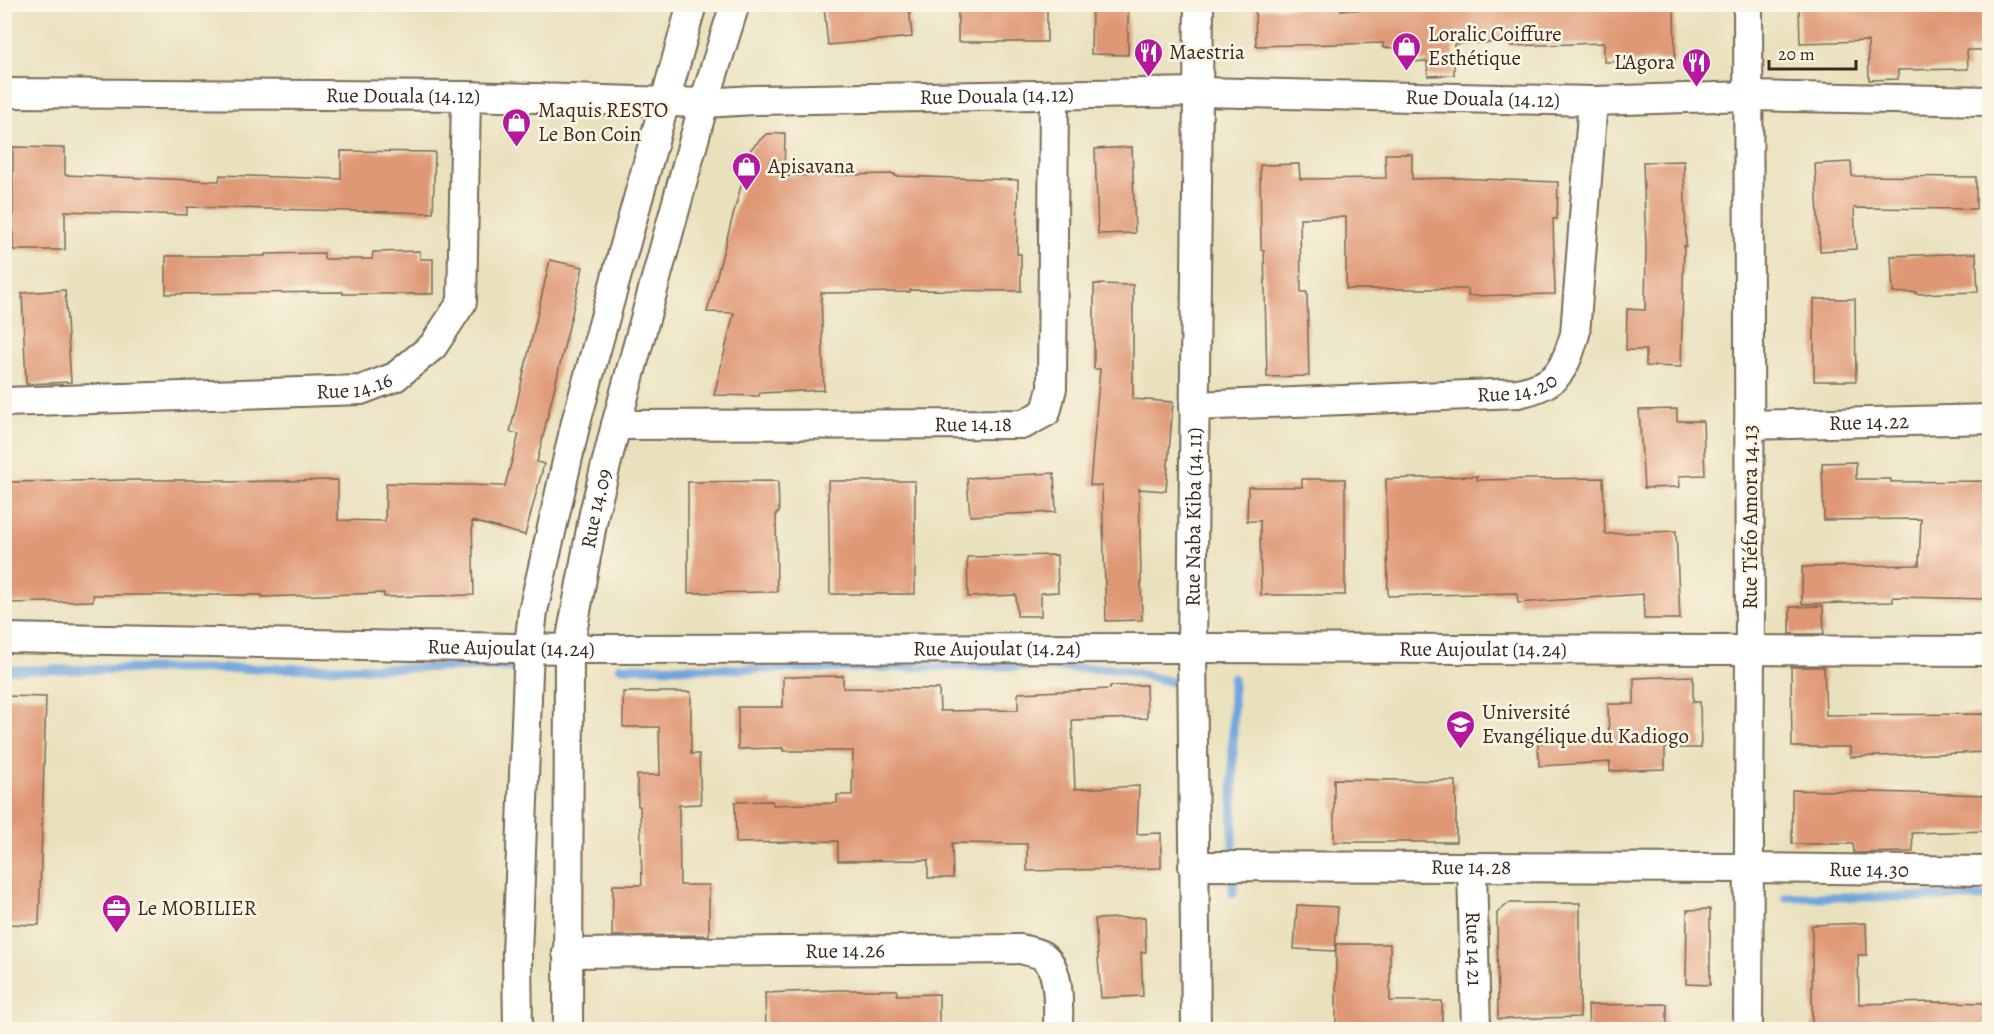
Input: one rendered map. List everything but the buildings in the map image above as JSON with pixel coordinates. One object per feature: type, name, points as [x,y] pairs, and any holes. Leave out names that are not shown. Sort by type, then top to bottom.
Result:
[{"type":"street","name":"Rue 14.09","points":[[518,1029],[517,954],[533,611],[576,422],[692,4]]},
{"type":"street","name":"Rue 14.09","points":[[568,1029],[568,649],[594,513],[615,425],[704,103],[735,4]]},
{"type":"street","name":"Rue Naba Kiba (14.11)","points":[[1196,1029],[1192,648],[1199,4]]},
{"type":"street","name":"Rue Tiéfo Amora 14.13","points":[[1748,4],[1750,651],[1748,1029]]},
{"type":"street","name":"Rue Douala (14.12)","points":[[4,93],[466,96],[704,103],[754,100],[1199,92],[1593,101],[1748,96],[1989,101]]},
{"type":"street","name":"Rue 14.18","points":[[615,425],[1024,424],[1046,412],[1052,388],[1054,95]]},
{"type":"street","name":"Rue 14.16","points":[[4,402],[361,390],[395,377],[433,346],[462,302],[466,96]]},
{"type":"street","name":"Rue 14.20","points":[[1194,406],[1518,393],[1538,389],[1551,381],[1566,364],[1575,334],[1593,101]]},
{"type":"street","name":"Rue 14.22","points":[[1749,425],[1989,419]]},
{"type":"street","name":"Rue Aujoulat (14.24)","points":[[4,638],[568,649],[1192,648],[1989,651]]},
{"type":"street","name":"Rue 14.28","points":[[1193,866],[1748,868]]},
{"type":"street","name":"Rue 14 21","points":[[1472,868],[1476,1029]]},
{"type":"street","name":"Rue 14.30","points":[[1748,868],[1989,871]]},
{"type":"street","name":"Rue 14.26","points":[[567,952],[1021,949],[1041,955],[1053,967],[1057,988],[1058,1029]]},
{"type":"waterway","points":[[620,667],[755,669],[996,666],[1119,669],[1176,683]]},
{"type":"waterway","points":[[4,670],[523,667]]},
{"type":"waterway","points":[[1233,678],[1233,893]]},
{"type":"waterway","points":[[1786,897],[1990,897]]},
{"type":"place","name":"Loralic Coiffure Esthétique","points":[[1407,72]]},
{"type":"place","name":"Maestria","points":[[1148,78]]},
{"type":"place","name":"L'Agora","points":[[1696,88]]},
{"type":"place","name":"Maquis RESTO Le Bon Coin","points":[[517,148]]},
{"type":"place","name":"Apisavana","points":[[747,192]]},
{"type":"place","name":"Université Evangélique du Kadiogo","points":[[1461,750]]},
{"type":"place","name":"Le MOBILIER","points":[[116,934]]}]
